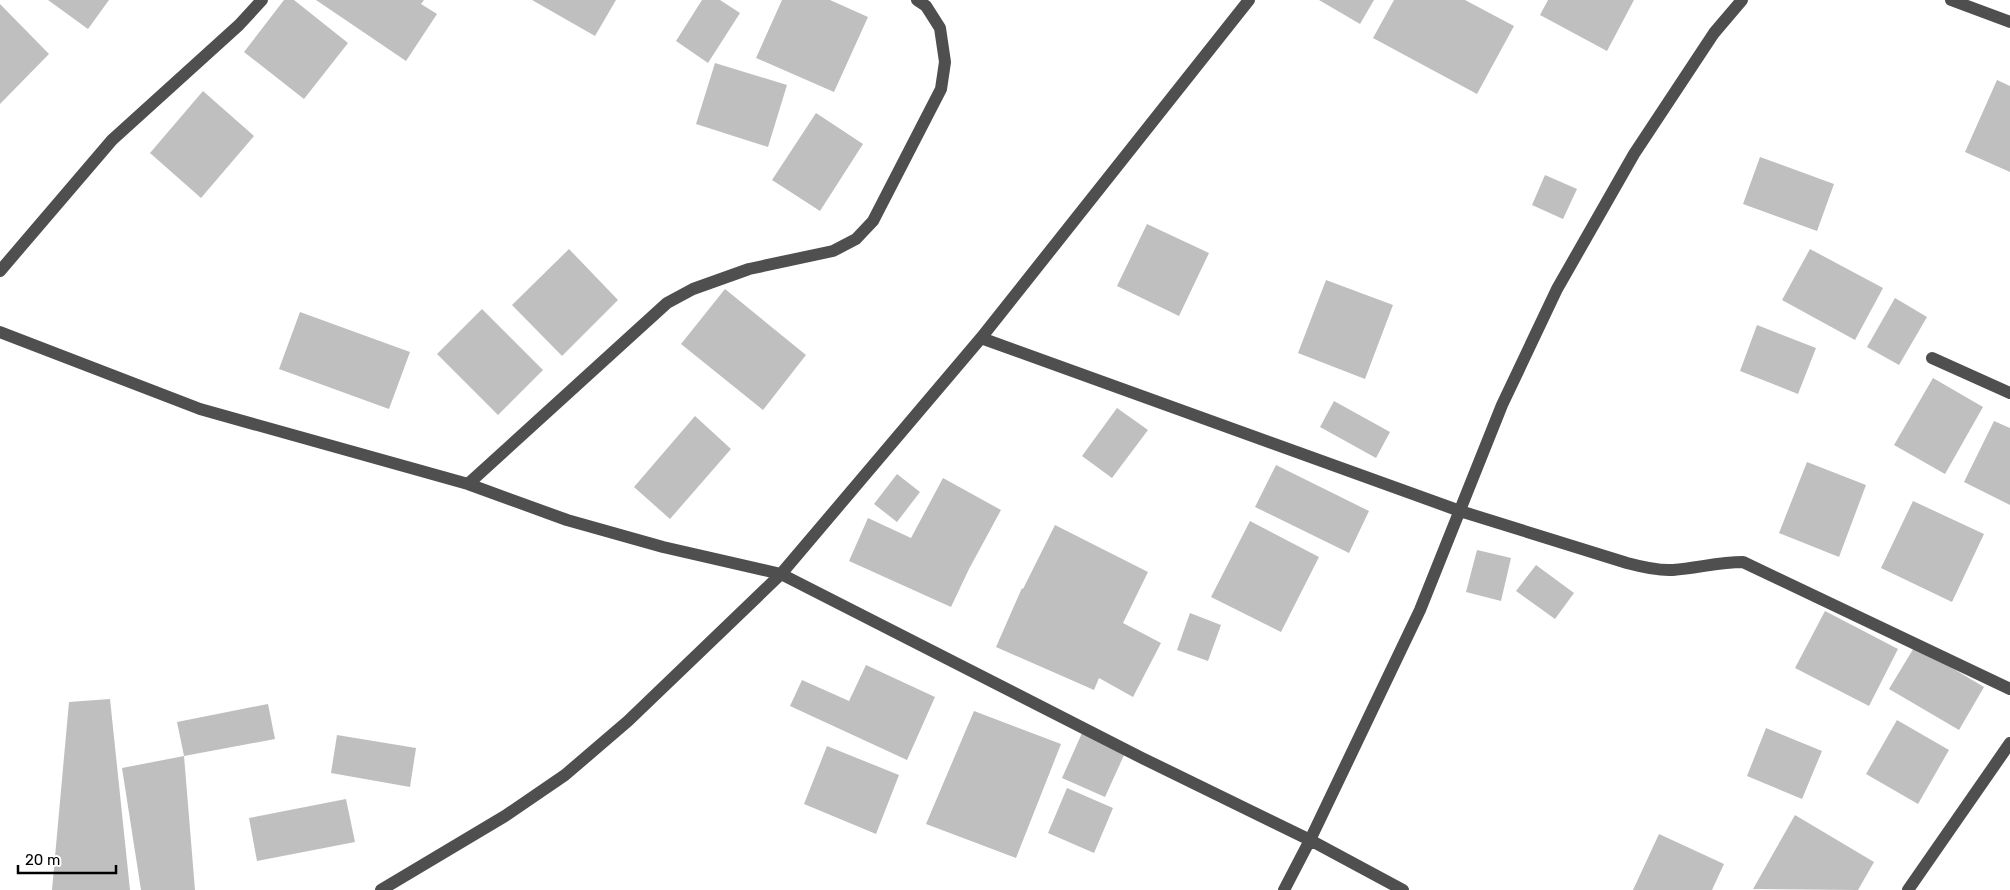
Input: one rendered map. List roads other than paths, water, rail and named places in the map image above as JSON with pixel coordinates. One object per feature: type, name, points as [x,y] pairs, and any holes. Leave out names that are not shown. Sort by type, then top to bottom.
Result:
[{"type":"street","points":[[0,271],[112,140],[239,25],[262,0]]},
{"type":"street","points":[[468,484],[667,304],[693,289],[749,269],[833,251],[856,239],[873,221],[941,89],[945,62],[940,28],[926,6],[917,0]]},
{"type":"street","points":[[381,890],[504,816],[565,775],[628,721],[781,574],[981,338],[1250,0]]},
{"type":"street","points":[[1284,890],[1310,840],[1420,610],[1502,405],[1557,289],[1634,154],[1714,33],[1742,0]]},
{"type":"street","points":[[1951,0],[2010,22]]},
{"type":"street","points":[[0,332],[200,409],[468,484],[567,520],[663,547],[781,574],[1142,758],[1310,840],[1403,890]]},
{"type":"street","points":[[981,338],[1460,511],[1649,568],[1672,570],[1721,562],[1744,562],[2010,689]]},
{"type":"street","points":[[1932,358],[2010,393]]},
{"type":"street","points":[[1908,890],[2010,744]]}]
